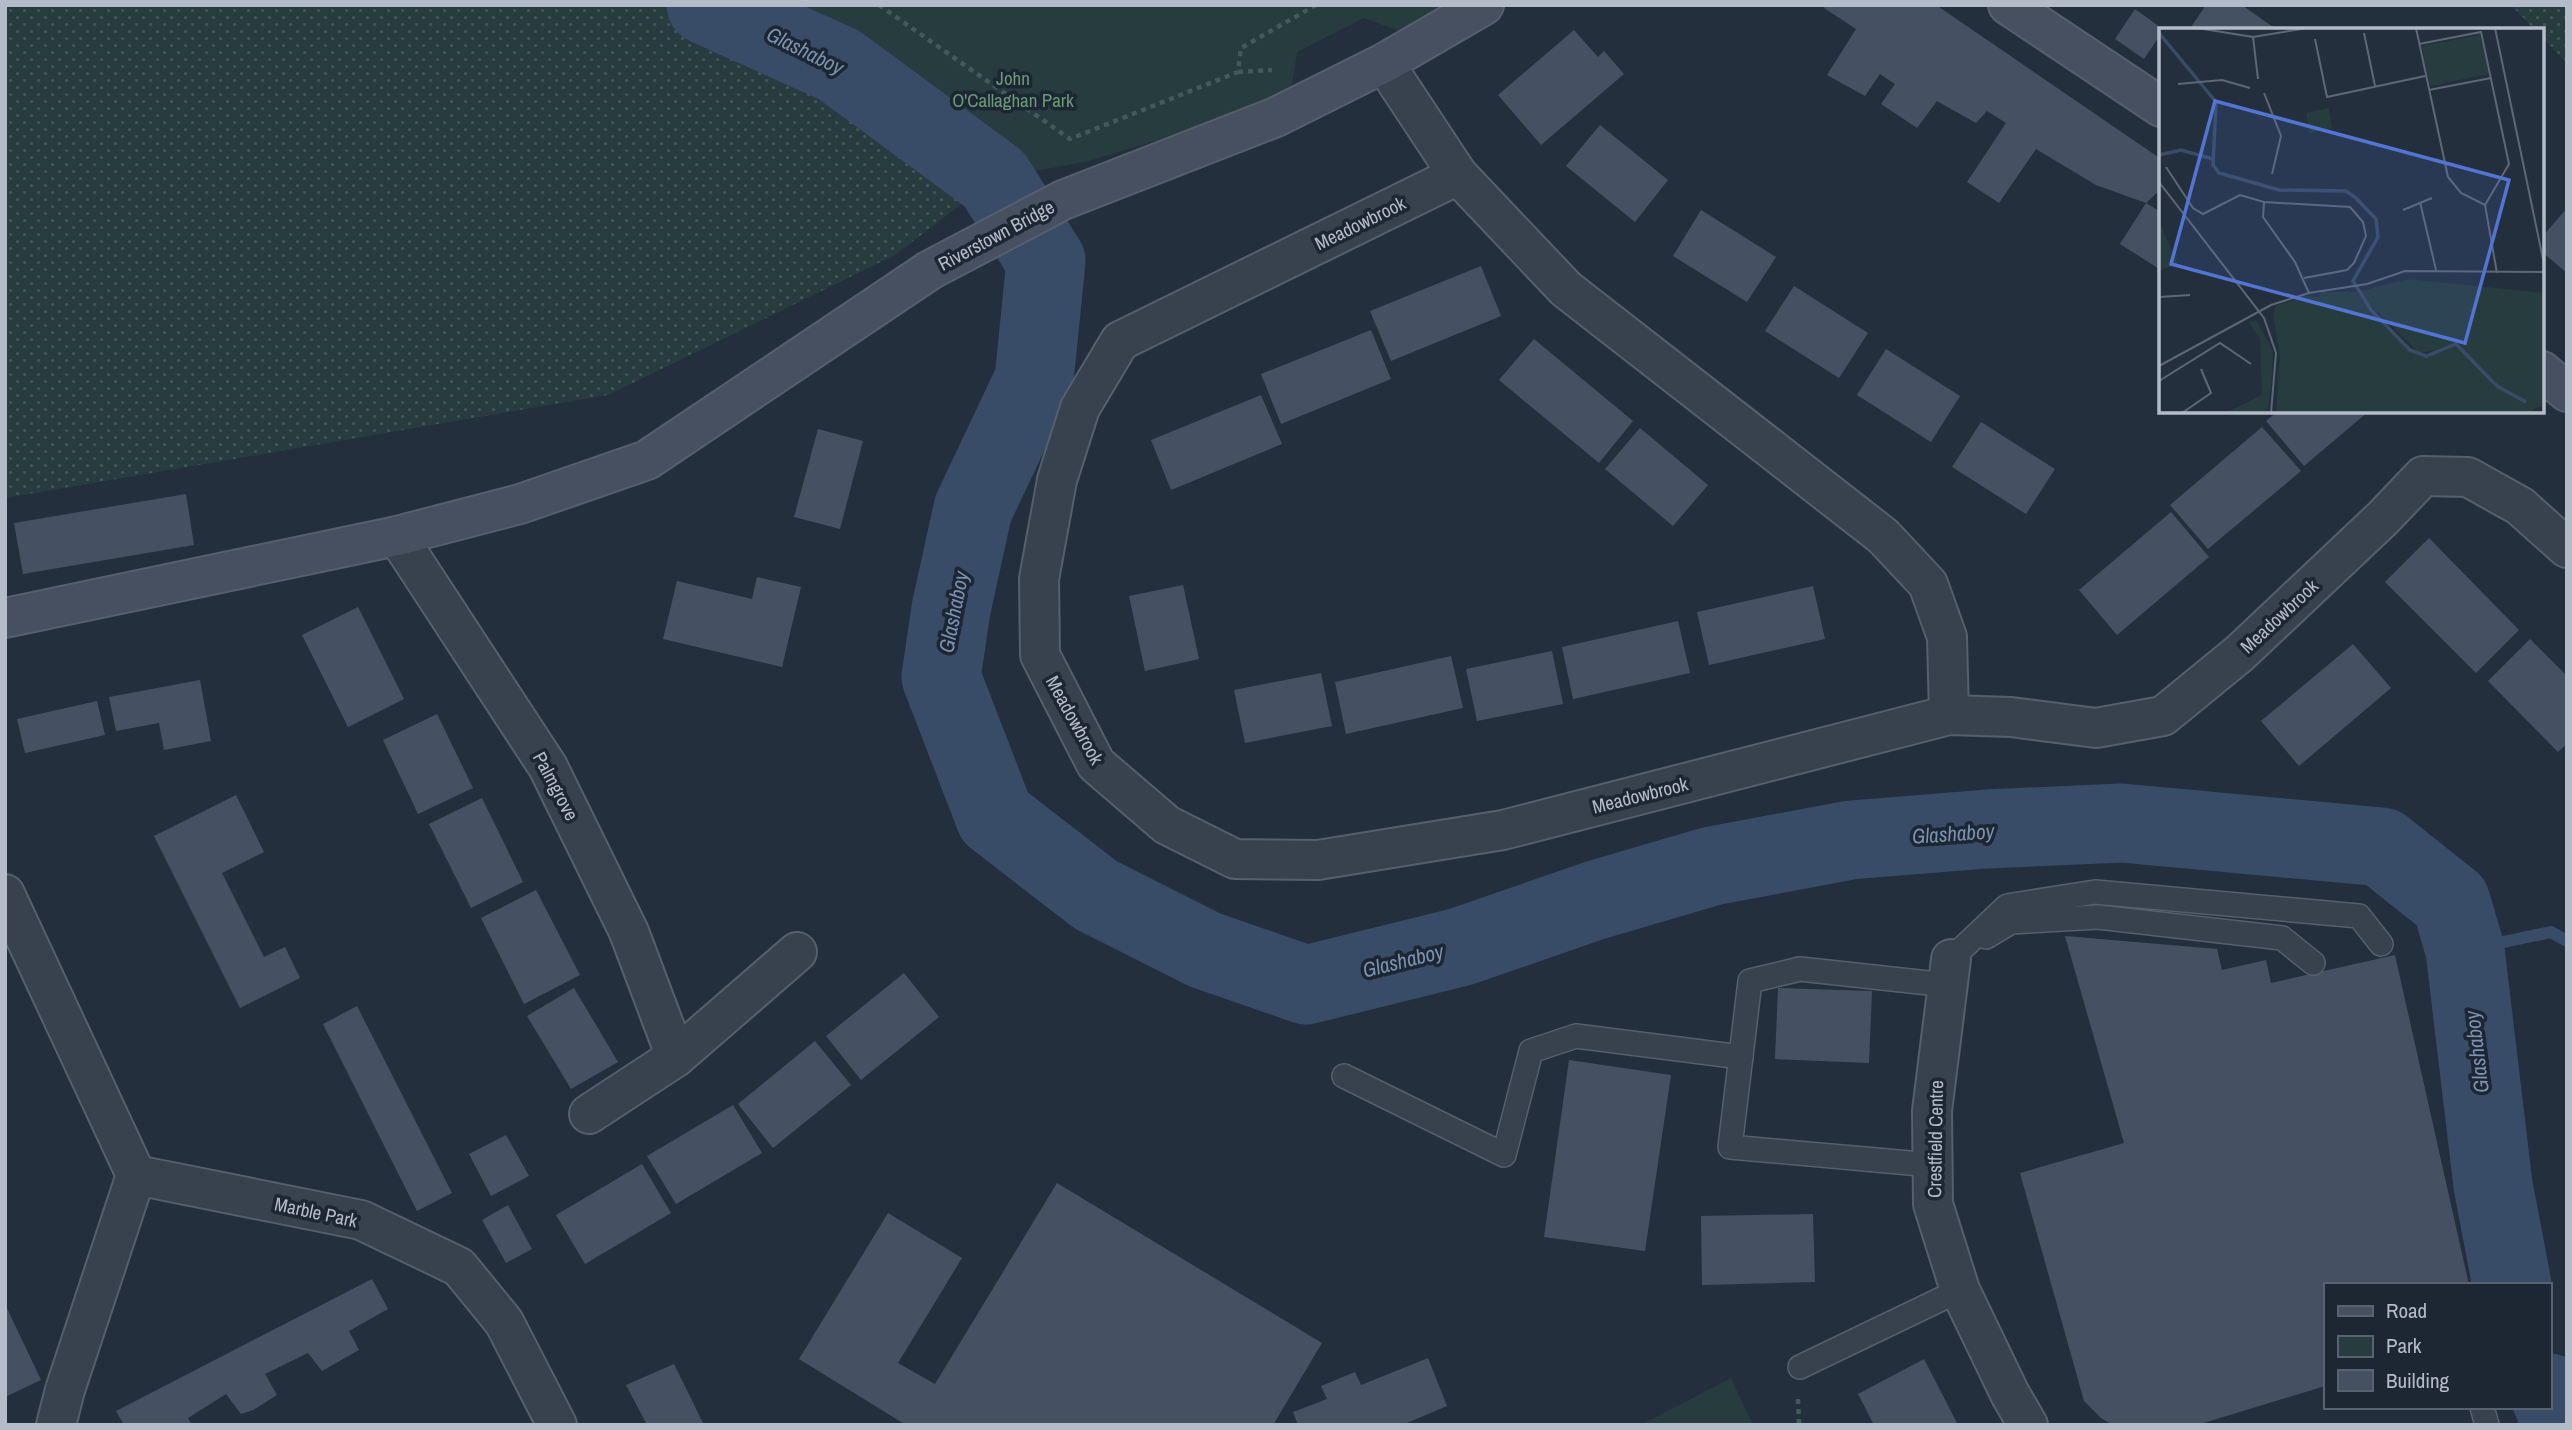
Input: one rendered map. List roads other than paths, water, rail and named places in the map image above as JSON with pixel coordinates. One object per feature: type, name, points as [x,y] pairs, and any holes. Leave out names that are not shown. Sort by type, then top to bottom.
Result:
[{"type":"street","name":"Riverstown Bridge","points":[[5,618],[397,536],[520,504],[647,460],[930,270],[1063,200],[1276,117],[1386,62],[1484,5]]},
{"type":"street","points":[[2008,5],[2159,106]]},
{"type":"street","points":[[1386,62],[1458,175],[1566,289],[1883,536],[1928,584],[1947,637],[1949,715]]},
{"type":"street","name":"Meadowbrook","points":[[1458,175],[1120,341],[1080,408],[1057,480],[1039,579],[1040,655],[1096,764],[1167,825],[1235,859],[1318,860],[1503,830],[1949,715],[2011,717],[2096,728],[2163,716],[2240,653],[2383,518],[2423,476],[2468,477],[2520,506],[2567,548]]},
{"type":"street","points":[[2544,373],[2567,392]]},
{"type":"street","name":"Palmgrove","points":[[397,536],[548,767],[629,932],[676,1057]]},
{"type":"street","points":[[5,894],[135,1175],[56,1425]]},
{"type":"street","points":[[589,1114],[676,1057],[797,951]]},
{"type":"street","name":"Crestfield Centre","points":[[1949,972],[1932,1111],[1933,1204],[1960,1290],[2010,1394],[2028,1425]]},
{"type":"street","name":"Marble Park","points":[[135,1175],[361,1220],[459,1267],[504,1322],[557,1425]]},
{"type":"lane","points":[[1949,972],[2007,906],[2095,892],[2358,916],[2381,944]]},
{"type":"lane","points":[[1932,1165],[1730,1147],[1750,981],[1800,969],[1949,972],[2011,922],[2098,918],[2282,938],[2313,963]]},
{"type":"lane","points":[[1344,1076],[1504,1154],[1531,1051],[1576,1036],[1741,1058]]},
{"type":"lane","points":[[1800,1367],[1960,1290]]},
{"type":"waterway","name":"Glashaboy","points":[[706,5],[839,65],[994,179],[1046,261],[1034,380],[973,509],[951,609],[941,677],[995,817],[1096,895],[1205,950],[1306,985],[1460,947],[1596,900],[1712,866],[1851,840],[1987,829],[2122,823],[2382,847],[2451,902],[2465,950],[2493,1185],[2512,1283]]},
{"type":"waterway","points":[[2465,950],[2551,932],[2567,941]]},
{"type":"waterway","name":"Glashaboy","points":[[2551,1398],[2560,1420],[2565,1425]]},
{"type":"park label","name":"John O'Callaghan Park","points":[[1013,89]]}]
